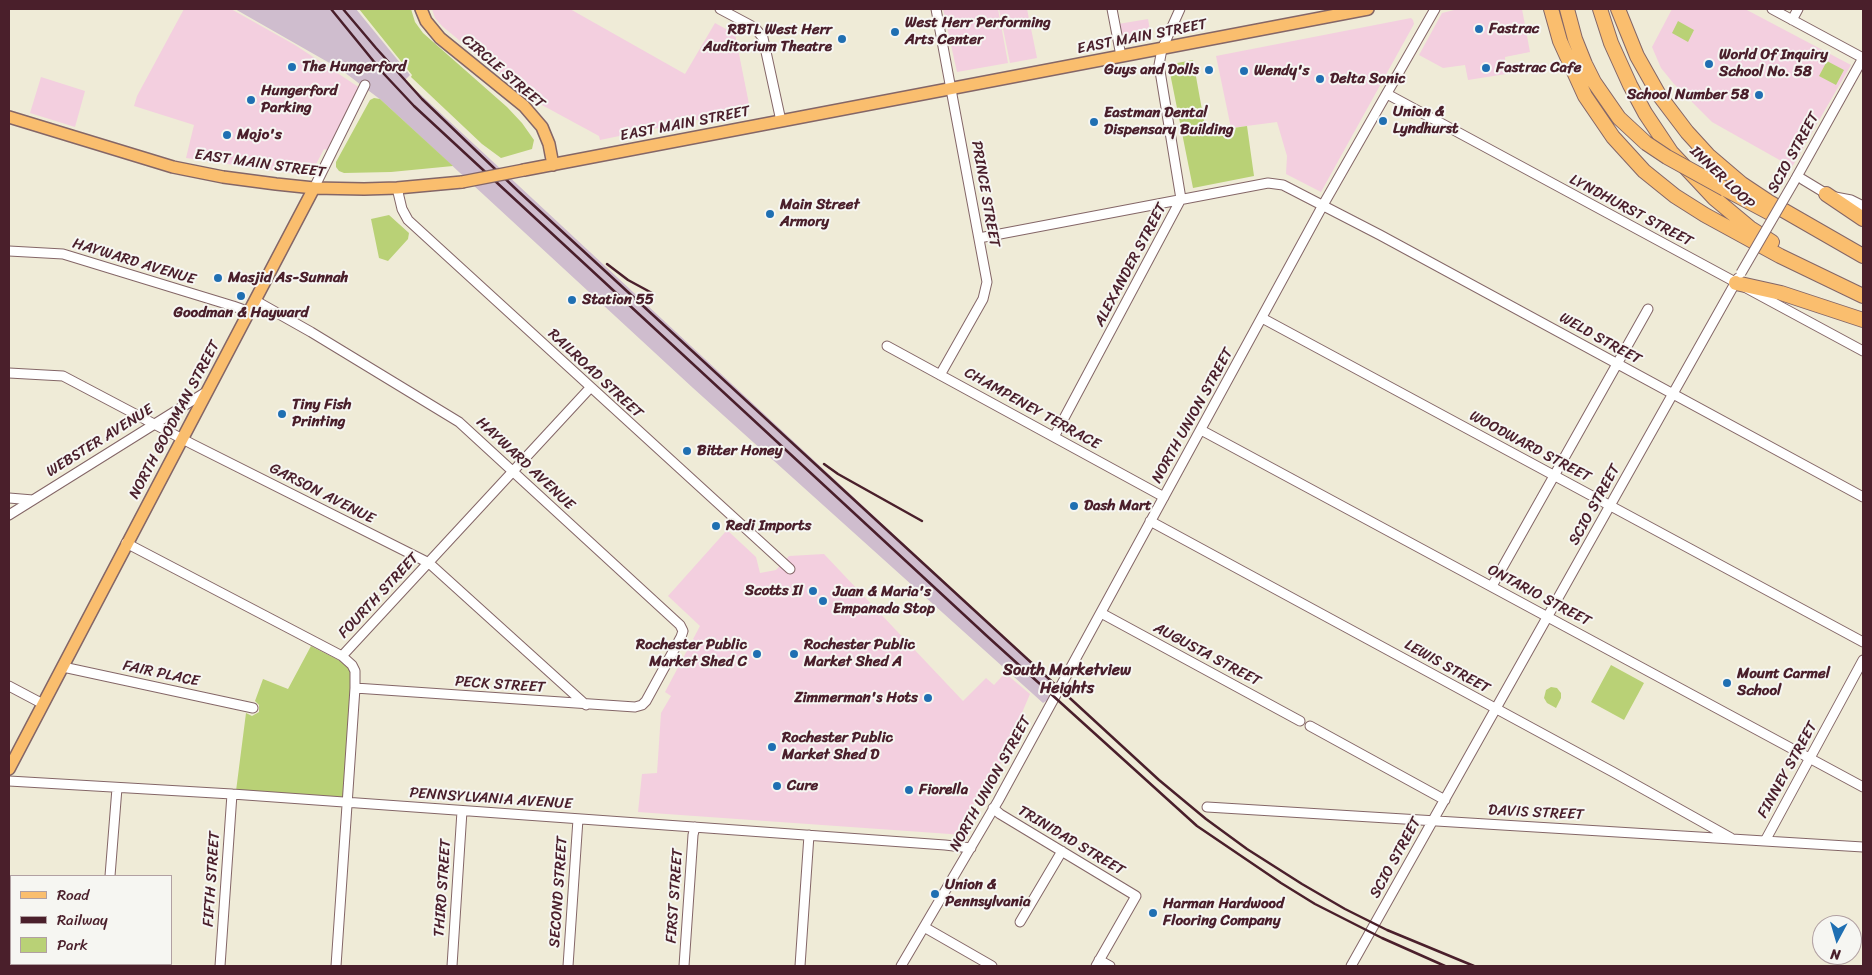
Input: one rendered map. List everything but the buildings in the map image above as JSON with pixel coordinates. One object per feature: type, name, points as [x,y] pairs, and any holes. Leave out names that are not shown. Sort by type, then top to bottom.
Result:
[{"type":"highway","points":[[1551,9],[1560,41],[1585,96],[1613,137],[1644,171],[1675,196],[1705,215],[1792,262],[1863,295]]},
{"type":"highway","points":[[1567,9],[1584,64],[1594,82],[1618,118],[1646,143],[1667,157],[1795,226],[1863,257]]},
{"type":"highway","name":"INNER LOOP","points":[[1600,9],[1611,43],[1637,99],[1662,139],[1691,175],[1720,203],[1763,236],[1863,295]]},
{"type":"highway","name":"INNER LOOP","points":[[1618,9],[1634,48],[1655,89],[1677,120],[1708,155],[1742,184],[1768,202],[1863,257]]},
{"type":"highway","points":[[1826,194],[1863,219]]},
{"type":"highway","points":[[1738,278],[1863,320]]},
{"type":"main road","name":"CIRCLE STREET","points":[[421,9],[426,21],[440,38],[524,106],[542,127],[550,144],[554,165]]},
{"type":"main road","name":"EAST MAIN STREET","points":[[9,117],[180,168],[228,178],[314,188],[397,188],[462,182],[1368,9]]},
{"type":"main road","name":"NORTH GOODMAN STREET","points":[[9,769],[181,438],[256,301],[314,188]]},
{"type":"street","points":[[720,9],[756,29],[763,38],[781,121]]},
{"type":"street","name":"PRINCE STREET","points":[[936,9],[987,277],[986,293],[940,375]]},
{"type":"street","points":[[1112,9],[1121,56]]},
{"type":"street","name":"ALEXANDER STREET","points":[[1054,437],[1181,199],[1159,65],[1162,49],[1180,9]]},
{"type":"street","name":"NORTH UNION STREET","points":[[901,966],[994,808],[1323,205],[1435,9]]},
{"type":"street","points":[[1772,9],[1863,58]]},
{"type":"street","points":[[1792,20],[1798,9]]},
{"type":"street","name":"SCIO STREET","points":[[1351,966],[1863,58]]},
{"type":"street","name":"NORTH GOODMAN STREET","points":[[314,188],[365,84]]},
{"type":"street","name":"LYNDHURST STREET","points":[[1387,94],[1738,278],[1863,351]]},
{"type":"street","points":[[1796,178],[1826,194],[1836,198],[1851,200],[1863,206]]},
{"type":"street","name":"WELD STREET","points":[[979,238],[1268,183],[1277,184],[1290,188],[1323,205],[1863,497]]},
{"type":"street","name":"RAILROAD STREET","points":[[397,188],[402,209],[408,220],[790,569]]},
{"type":"street","name":"HAYWARD AVENUE","points":[[9,251],[63,254],[250,312]]},
{"type":"street","name":"HAYWARD AVENUE","points":[[256,301],[292,320],[454,418],[682,628],[681,637],[646,701],[642,704]]},
{"type":"street","points":[[1492,586],[1648,309]]},
{"type":"street","name":"WOODWARD STREET","points":[[1262,318],[1863,642]]},
{"type":"street","name":"CHAMPENEY TERRACE","points":[[887,346],[1164,497]]},
{"type":"street","name":"GARSON AVENUE","points":[[9,373],[63,376],[153,424],[428,563],[586,705]]},
{"type":"street","name":"FOURTH STREET","points":[[336,966],[355,688],[355,671],[352,665],[342,656],[590,388]]},
{"type":"street","name":"WEBSTER AVENUE","points":[[9,515],[206,392]]},
{"type":"street","name":"ONTARIO STREET","points":[[1201,430],[1863,787]]},
{"type":"street","points":[[9,498],[33,500]]},
{"type":"street","name":"LEWIS STREET","points":[[1150,522],[1731,838]]},
{"type":"street","points":[[126,543],[342,656]]},
{"type":"street","name":"AUGUSTA STREET","points":[[1101,613],[1300,721]]},
{"type":"street","name":"FINNEY STREET","points":[[1765,841],[1863,660]]},
{"type":"street","name":"FAIR PLACE","points":[[63,667],[253,708]]},
{"type":"street","points":[[9,686],[43,704]]},
{"type":"street","name":"PECK STREET","points":[[355,688],[630,708],[642,704]]},
{"type":"street","points":[[1310,726],[1445,800]]},
{"type":"street","name":"PENNSYLVANIA AVENUE","points":[[9,781],[232,794],[971,848]]},
{"type":"street","points":[[110,875],[116,788]]},
{"type":"street","name":"FIFTH STREET","points":[[220,966],[232,794]]},
{"type":"street","name":"DAVIS STREET","points":[[1206,807],[1863,847]]},
{"type":"street","name":"TRINIDAD STREET","points":[[994,808],[1000,814],[1136,896],[1097,963]]},
{"type":"street","name":"THIRD STREET","points":[[452,966],[462,811]]},
{"type":"street","name":"SECOND STREET","points":[[568,966],[578,819]]},
{"type":"street","name":"FIRST STREET","points":[[684,966],[695,827]]},
{"type":"street","points":[[800,966],[809,835]]},
{"type":"street","points":[[1020,922],[1062,851]]},
{"type":"street","points":[[924,927],[992,966]]},
{"type":"street","points":[[1097,963],[1110,966]]},
{"type":"shaded area","points":[[184,9],[231,9],[295,45],[360,88],[327,150],[324,149],[312,172],[296,174],[186,158],[194,125],[134,106],[137,96]]},
{"type":"shaded area","points":[[235,9],[356,9],[410,75],[405,80],[1062,691],[1043,703],[693,388],[381,100],[340,69]]},
{"type":"shaded area","points":[[432,9],[570,9],[685,74],[715,23],[735,34],[750,109],[600,140],[599,136],[529,98],[442,26],[435,18]]},
{"type":"shaded area","points":[[943,9],[998,9],[1008,63],[957,72]]},
{"type":"shaded area","points":[[999,9],[1027,9],[1037,58],[1010,63]]},
{"type":"shaded area","points":[[1458,9],[1522,9],[1530,52],[1505,57],[1506,74],[1468,80],[1465,65],[1443,68],[1419,55],[1442,13]]},
{"type":"shaded area","name":"School Number 58","points":[[1672,9],[1745,9],[1851,65],[1792,167],[1712,122],[1674,84],[1661,68],[1652,47]]},
{"type":"shaded area","points":[[1411,18],[1414,24],[1321,192],[1286,174],[1287,156],[1277,122],[1231,128],[1216,56]]},
{"type":"shaded area","points":[[1148,19],[1151,36],[1121,42],[1118,24]]},
{"type":"shaded area","points":[[41,77],[85,91],[75,127],[30,113]]},
{"type":"shaded area","points":[[727,530],[756,557],[760,573],[776,570],[789,556],[824,554],[963,701],[986,678],[994,685],[1005,673],[1030,694],[990,788],[983,788],[969,812],[973,820],[964,835],[638,812],[642,774],[657,773],[661,713],[671,696],[665,692],[700,626],[668,596]]},
{"type":"green space","points":[[359,9],[411,9],[415,22],[423,33],[507,107],[522,123],[534,140],[532,149],[501,158],[482,144],[411,77],[412,75]]},
{"type":"green space","points":[[1678,21],[1694,30],[1688,42],[1672,33]]},
{"type":"green space","points":[[1193,60],[1206,132],[1247,126],[1254,176],[1193,188],[1169,68],[1172,64]]},
{"type":"green space","points":[[1827,61],[1844,70],[1836,85],[1819,76]]},
{"type":"green space","points":[[374,98],[380,99],[453,166],[391,172],[344,173],[339,171],[336,167],[336,162],[370,100]]},
{"type":"green space","points":[[389,215],[409,233],[408,239],[388,261],[379,258],[371,219]]},
{"type":"green space","points":[[311,646],[348,665],[352,672],[343,796],[340,798],[236,791],[246,713],[252,716],[259,712],[259,705],[255,701],[263,679],[288,689]]},
{"type":"green space","points":[[1611,665],[1644,683],[1624,720],[1591,702]]},
{"type":"green space","points":[[1551,687],[1557,688],[1561,693],[1561,698],[1556,708],[1547,703],[1544,698],[1546,690]]},
{"type":"railway","points":[[331,9],[384,74],[414,106],[988,637],[1197,826],[1315,904],[1382,938],[1445,966]]},
{"type":"railway","points":[[343,9],[422,99],[518,191],[1159,780],[1206,819],[1247,849],[1302,884],[1345,909],[1387,930],[1474,966]]},
{"type":"railway","points":[[607,264],[628,280],[652,293]]},
{"type":"railway","points":[[824,464],[838,474],[922,521]]},
{"type":"place","name":"Fastrac","points":[[1479,29]]},
{"type":"place","name":"West Herr Performing Arts Center","points":[[895,32]]},
{"type":"place","name":"RBTL West Herr Auditorium Theatre","points":[[842,39]]},
{"type":"place","name":"World Of Inquiry School No. 58","points":[[1709,64]]},
{"type":"place","name":"The Hungerford","points":[[292,67]]},
{"type":"place","name":"Fastrac Cafe","points":[[1486,68]]},
{"type":"place","name":"Guys and Dolls","points":[[1209,70]]},
{"type":"place","name":"Wendy's","points":[[1244,71]]},
{"type":"place","name":"Delta Sonic","points":[[1320,79]]},
{"type":"place","name":"School Number 58","points":[[1759,95]]},
{"type":"place","name":"Hungerford Parking","points":[[251,100]]},
{"type":"place","name":"Union & Lyndhurst","points":[[1383,121]]},
{"type":"place","name":"Eastman Dental Dispensary Building","points":[[1094,122]]},
{"type":"place","name":"Mojo's","points":[[227,135]]},
{"type":"place","name":"Main Street Armory","points":[[770,214]]},
{"type":"place","name":"Masjid As-Sunnah","points":[[218,278]]},
{"type":"place","name":"Goodman & Hayward","points":[[241,296]]},
{"type":"place","name":"Station 55","points":[[572,300]]},
{"type":"place","name":"Tiny Fish Printing","points":[[282,414]]},
{"type":"place","name":"Bitter Honey","points":[[687,451]]},
{"type":"place","name":"Dash Mart","points":[[1074,506]]},
{"type":"place","name":"Redi Imports","points":[[716,526]]},
{"type":"place","name":"Scotts II","points":[[813,591]]},
{"type":"place","name":"Juan & Maria's Empanada Stop","points":[[823,601]]},
{"type":"place","name":"Rochester Public Market Shed C","points":[[757,654]]},
{"type":"place","name":"Rochester Public Market Shed A","points":[[794,654]]},
{"type":"place","name":"Mount Carmel School","points":[[1727,683]]},
{"type":"place","name":"Zimmerman's Hots","points":[[928,698]]},
{"type":"place","name":"Rochester Public Market Shed D","points":[[772,747]]},
{"type":"place","name":"Cure","points":[[777,786]]},
{"type":"place","name":"Fiorella","points":[[909,790]]},
{"type":"place","name":"Union & Pennsylvania","points":[[935,894]]},
{"type":"place","name":"Harman Hardwood Flooring Company","points":[[1153,913]]},
{"type":"district","name":"South Marketview Heights","points":[[1067,680]]}]
